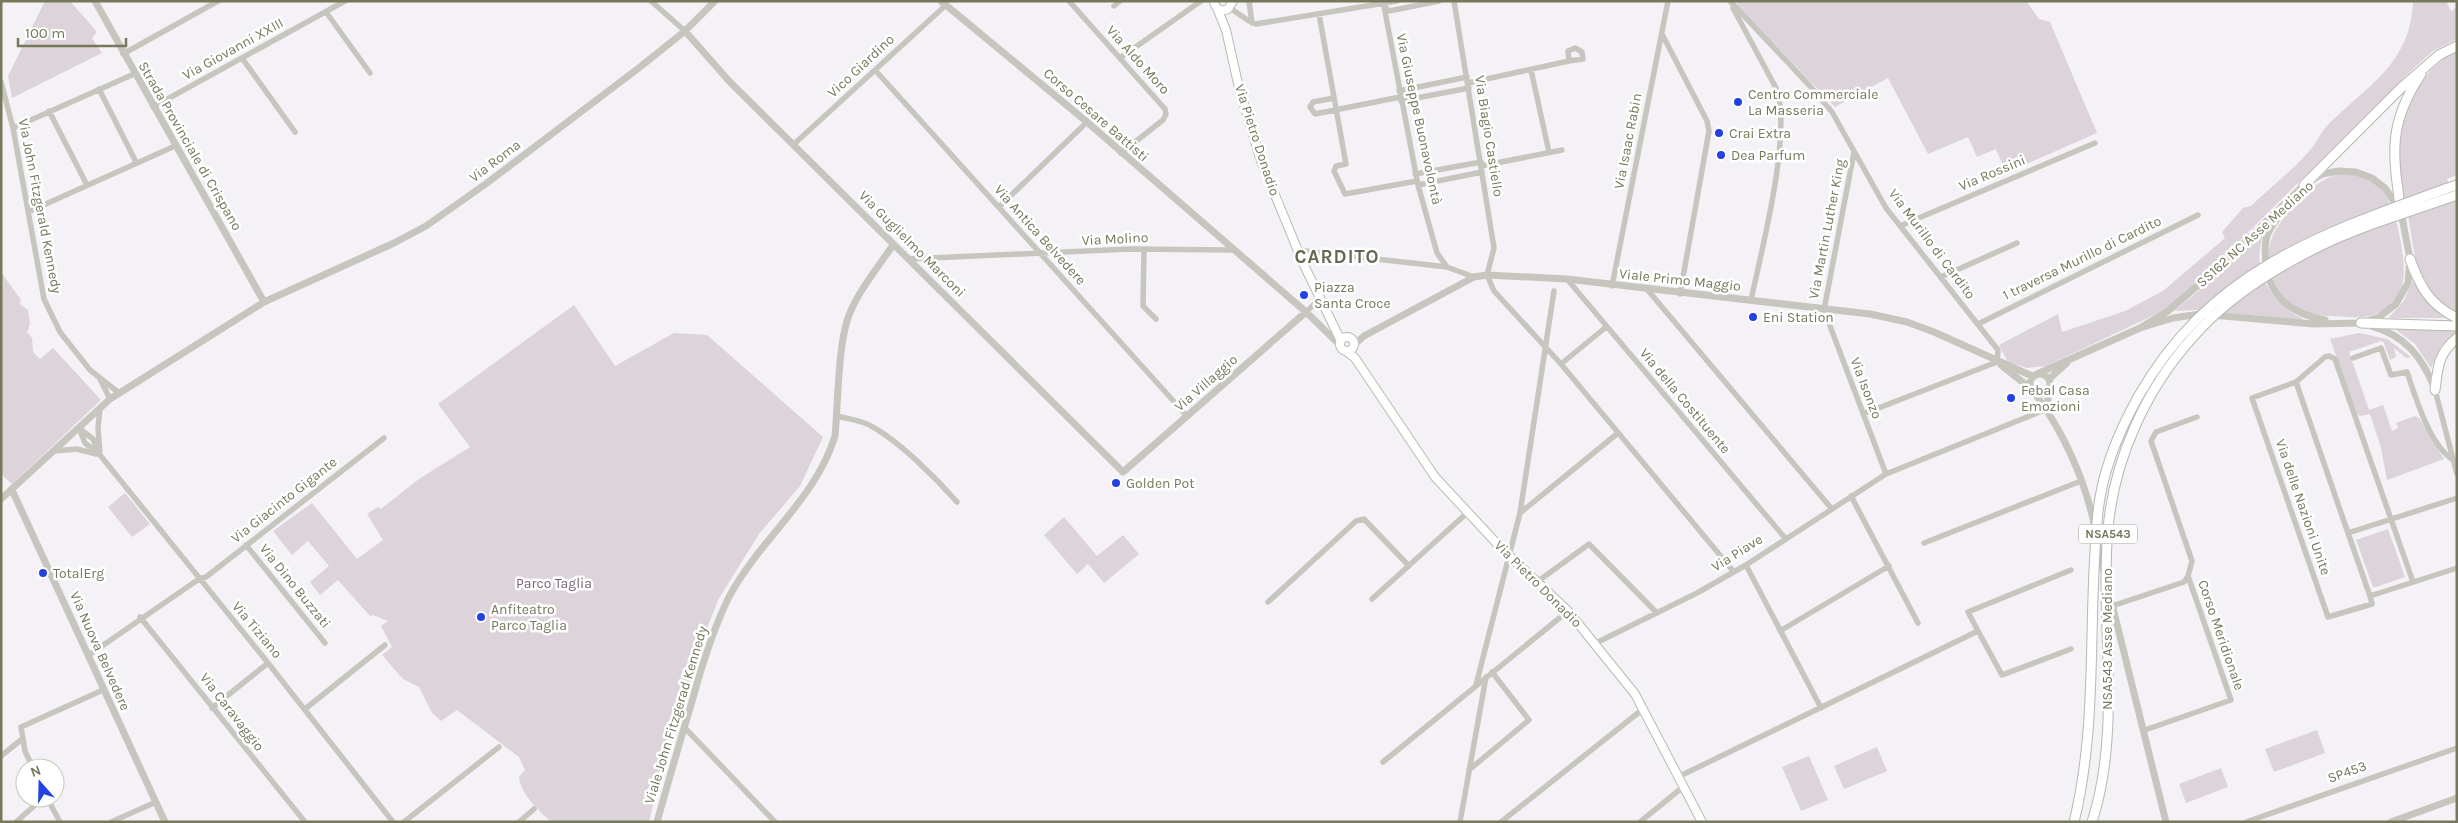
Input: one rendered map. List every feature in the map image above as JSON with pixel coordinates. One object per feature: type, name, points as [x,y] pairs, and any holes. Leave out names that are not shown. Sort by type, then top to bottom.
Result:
[{"type":"highway","points":[[2304,185],[2400,89],[2439,55],[2457,46]]},
{"type":"highway","points":[[2401,212],[2394,162],[2397,127],[2401,110],[2411,89],[2428,64]]},
{"type":"highway","name":"SS162 NC Asse Mediano","points":[[2184,332],[2212,304],[2279,258],[2319,236],[2457,185]]},
{"type":"highway","name":"NSA543 Asse Mediano","points":[[2092,822],[2101,790],[2108,700],[2108,529],[2122,461],[2143,410],[2171,365],[2193,336],[2247,290],[2284,266],[2321,246],[2453,197]]},
{"type":"highway","points":[[2410,259],[2420,286],[2428,298],[2443,311],[2457,318]]},
{"type":"highway","points":[[2361,323],[2457,326]]},
{"type":"highway","name":"NSA543 Asse Mediano","points":[[2074,822],[2084,784],[2090,713],[2098,512],[2104,475],[2128,415],[2161,360],[2184,332]]},
{"type":"highway","points":[[2435,390],[2438,362],[2442,352],[2457,338]]},
{"type":"main road","points":[[1214,3],[1222,10],[1230,6]]},
{"type":"main road","name":"Via Pietro Donadio","points":[[1214,3],[1226,30],[1239,88],[1261,161],[1297,250],[1320,299],[1337,328],[1435,477],[1510,557],[1568,611],[1596,643],[1635,694],[1702,822]]},
{"type":"main road","name":"Via Pietro Donadio","points":[[1226,30],[1230,6]]},
{"type":"street","name":"Strada Provinciale di Crispano","points":[[95,1],[153,108],[264,302]]},
{"type":"street","points":[[123,54],[218,1]]},
{"type":"street","name":"Via Giovanni XXIII","points":[[153,108],[345,1]]},
{"type":"street","points":[[651,1],[685,32]]},
{"type":"street","name":"Via Roma","points":[[1,500],[110,399],[264,302],[394,243],[426,226],[502,172],[685,32],[715,1]]},
{"type":"street","name":"Via Aldo Moro","points":[[1069,1],[1165,109],[1166,114],[1163,120],[1121,153]]},
{"type":"street","points":[[1114,6],[1120,1]]},
{"type":"street","points":[[1120,58],[1201,1]]},
{"type":"street","points":[[1249,1],[1252,22]]},
{"type":"street","points":[[1230,6],[1252,22],[1319,14],[1397,1]]},
{"type":"street","points":[[1383,3],[1389,12],[1439,1]]},
{"type":"street","name":"Via Biagio Castiello","points":[[1454,1],[1494,248],[1487,275]]},
{"type":"street","name":"Via Isaac Rabin","points":[[1612,286],[1668,1]]},
{"type":"street","points":[[1730,1],[1776,88],[1781,104],[1778,156],[1751,300]]},
{"type":"street","name":"Via Murillo di Cardito","points":[[1730,1],[1832,112],[1886,208],[1998,350],[1997,362]]},
{"type":"street","name":"Vico Giardino","points":[[793,145],[875,70],[944,3]]},
{"type":"street","name":"Corso Cesare Battisti","points":[[944,3],[1087,122],[1306,312],[1347,344]]},
{"type":"street","name":"Via Giuseppe Buonavolontà","points":[[1383,3],[1416,180],[1437,253],[1447,267]]},
{"type":"street","points":[[326,12],[370,73]]},
{"type":"street","points":[[1319,14],[1346,164],[1336,166],[1334,171],[1345,194],[1562,150]]},
{"type":"street","name":"Via Guglielmo Marconi","points":[[685,32],[729,81],[1123,472]]},
{"type":"street","points":[[1662,34],[1707,121],[1709,131],[1680,294]]},
{"type":"street","points":[[242,58],[295,132]]},
{"type":"street","points":[[1334,98],[1314,102],[1310,107],[1315,114],[1568,62]]},
{"type":"street","name":"Via Antica Belvedere","points":[[875,70],[1187,416]]},
{"type":"street","points":[[1531,70],[1550,152]]},
{"type":"street","points":[[12,128],[134,74]]},
{"type":"street","name":"Via John Fitzgerald Kennedy","points":[[1,82],[12,128],[43,295],[49,312],[60,332],[90,370],[119,393]]},
{"type":"street","points":[[1400,97],[1468,83]]},
{"type":"street","points":[[99,89],[136,162]]},
{"type":"street","points":[[49,111],[87,185]]},
{"type":"street","points":[[999,207],[1087,122]]},
{"type":"street","name":"Via Rossini","points":[[1900,226],[2095,143]]},
{"type":"street","points":[[28,212],[175,146]]},
{"type":"street","name":"Via Martin Luther King","points":[[1824,310],[1854,152]]},
{"type":"street","points":[[1416,180],[1482,166]]},
{"type":"street","name":"SS162 NC Asse Mediano","points":[[2035,375],[2140,328],[2173,318],[2200,314],[2313,324],[2361,323],[2379,317],[2396,304],[2408,283],[2410,259],[2401,212],[2385,188],[2372,178],[2356,172],[2339,170],[2322,174],[2304,185],[2289,201],[2168,311],[2140,328]]},
{"type":"street","points":[[2289,201],[2267,236],[2265,252],[2267,274],[2272,288],[2293,310],[2308,318],[2339,323]]},
{"type":"street","name":"1 traversa Murillo di Cardito","points":[[1978,324],[2198,216]]},
{"type":"street","points":[[1941,277],[2016,243]]},
{"type":"street","name":"Viale John Fitzgerad Kennedy","points":[[657,822],[707,650],[729,598],[764,543],[805,495],[825,465],[836,436],[847,322],[854,305],[893,245]]},
{"type":"street","points":[[1144,249],[1143,306],[1156,319]]},
{"type":"street","name":"Via Molino","points":[[908,259],[1144,249],[1234,250]]},
{"type":"street","points":[[1297,250],[1447,267],[1474,277]]},
{"type":"street","points":[[1487,275],[1494,291],[1561,364],[1734,572]]},
{"type":"street","name":"Viale Primo Maggio","points":[[1347,344],[1474,277],[1487,275],[1567,280],[1646,288],[1680,294],[1870,314],[1907,322],[1934,332],[1997,362],[2035,375]]},
{"type":"street","name":"Via della Costituente","points":[[1567,280],[1785,538]]},
{"type":"street","points":[[1646,288],[1831,508]]},
{"type":"street","points":[[1476,685],[1520,513],[1554,292]]},
{"type":"street","points":[[1306,312],[1320,299]]},
{"type":"street","name":"Via Isonzo","points":[[1824,310],[1886,474]]},
{"type":"street","name":"Via Villaggio","points":[[1123,472],[1306,312]]},
{"type":"street","points":[[2361,323],[2390,333],[2411,347],[2426,370],[2435,390],[2457,474]]},
{"type":"street","points":[[1561,364],[1606,327]]},
{"type":"street","points":[[2354,358],[2380,348],[2391,375],[2407,372],[2429,428],[2447,456],[2453,460]]},
{"type":"street","name":"SS162 NC Asse Mediano","points":[[2049,379],[2064,364],[2082,353]]},
{"type":"street","name":"Via delle Nazioni Unite","points":[[2412,582],[2335,359],[2329,356],[2325,357],[2296,382],[2252,398],[2328,617],[2372,604],[2370,596],[2457,568]]},
{"type":"street","points":[[1863,414],[1997,362]]},
{"type":"street","name":"Viale Primo Maggio","points":[[1997,362],[2032,390]]},
{"type":"street","points":[[2047,409],[2049,379],[2044,374],[2035,375],[2032,390],[2060,430],[2081,481],[2093,520],[2112,606],[2166,822]]},
{"type":"street","name":"Via John Fitzgerald Kennedy","points":[[99,378],[110,399]]},
{"type":"street","points":[[2296,382],[2370,596]]},
{"type":"street","points":[[2032,390],[2044,393],[2049,388]]},
{"type":"street","points":[[54,451],[77,450],[100,455],[98,428],[100,408]]},
{"type":"street","name":"Via Piave","points":[[1596,643],[1734,572],[1886,474],[2047,409]]},
{"type":"street","points":[[837,416],[870,425],[893,441],[945,488],[957,502]]},
{"type":"street","name":"Corso Meridionale","points":[[2112,606],[2184,582],[2188,576],[2192,561],[2151,441],[2156,432],[2197,417]]},
{"type":"street","name":"Via Tiziano","points":[[79,428],[85,443],[100,455],[305,709],[393,822]]},
{"type":"street","points":[[1520,513],[1618,433]]},
{"type":"street","name":"Via Giacinto Gigante","points":[[89,655],[140,617],[198,578],[206,576],[384,438]]},
{"type":"street","points":[[1924,543],[2081,481]]},
{"type":"street","name":"Via Nuova Belvedere","points":[[12,490],[165,822]]},
{"type":"street","points":[[1851,496],[1918,623]]},
{"type":"street","points":[[2348,533],[2457,498]]},
{"type":"street","points":[[1372,599],[1468,512]]},
{"type":"street","points":[[1268,602],[1356,520],[1364,519],[1409,566]]},
{"type":"street","points":[[1538,582],[1589,544],[1656,612]]},
{"type":"street","name":"Via Dino Buzzati","points":[[246,545],[325,643]]},
{"type":"street","points":[[1746,565],[1821,708]]},
{"type":"street","points":[[1780,631],[1889,566]]},
{"type":"street","points":[[2070,649],[2002,675],[1998,671],[1968,612],[2071,570]]},
{"type":"street","name":"Corso Meridionale","points":[[2144,730],[2230,700],[2188,576]]},
{"type":"street","points":[[1383,762],[1568,611]]},
{"type":"street","name":"Via Caravaggio","points":[[140,617],[305,822]]},
{"type":"street","points":[[1678,777],[1978,631]]},
{"type":"street","points":[[305,709],[385,645]]},
{"type":"street","points":[[212,708],[268,663]]},
{"type":"street","points":[[1469,770],[1529,720],[1492,672]]},
{"type":"street","points":[[1460,822],[1486,677]]},
{"type":"street","points":[[29,758],[22,739],[21,727],[104,690]]},
{"type":"street","points":[[1501,822],[1644,709]]},
{"type":"street","points":[[684,727],[775,822]]},
{"type":"street","points":[[1,756],[22,739]]},
{"type":"street","points":[[404,822],[499,747]]},
{"type":"street","name":"SP453","points":[[2246,822],[2457,748]]},
{"type":"street","points":[[1640,822],[1683,787]]},
{"type":"street","points":[[2391,822],[2457,798]]},
{"type":"street","points":[[111,822],[156,802]]},
{"type":"street","points":[[16,822],[33,808]]},
{"type":"street","points":[[51,808],[60,822]]},
{"type":"street","points":[[519,822],[534,809]]},
{"type":"green space","points":[[45,1],[70,1],[97,32],[92,38],[102,53],[12,98],[8,76]]},
{"type":"green space","points":[[1736,1],[2026,1],[2039,19],[2050,22],[2097,133],[2006,173],[1996,149],[1977,157],[1968,137],[1928,154],[1888,78],[1835,107],[1739,7]]},
{"type":"green space","points":[[2413,1],[2446,1],[2451,11],[2457,7],[2457,39],[2433,51],[2415,67],[2204,276],[2167,308],[2046,366],[2027,368],[2008,362],[1999,345],[2058,314],[2062,332],[2125,311],[2163,291],[2225,238],[2222,232],[2243,208],[2251,206],[2292,168],[2315,144],[2325,128],[2383,74],[2395,59],[2404,42],[2410,23]]},
{"type":"green space","points":[[2457,50],[2457,175],[2447,179],[2457,203],[2457,315],[2434,300],[2423,283],[2414,252],[2399,175],[2397,151],[2403,117],[2410,100],[2430,72],[2442,60]]},
{"type":"green space","points":[[2349,173],[2373,182],[2386,196],[2400,237],[2403,252],[2403,279],[2401,289],[2395,300],[2382,311],[2367,316],[2322,316],[2300,309],[2282,295],[2272,276],[2269,263],[2271,241],[2281,221],[2310,191],[2321,182],[2333,176]]},
{"type":"green space","points":[[2266,225],[2260,259],[2264,280],[2283,306],[2302,318],[2302,320],[2196,310],[2174,311],[2208,283]]},
{"type":"green space","points":[[1,272],[21,300],[20,304],[28,310],[30,324],[27,332],[32,338],[33,352],[40,359],[53,348],[101,400],[12,484],[1,474]]},
{"type":"green space","points":[[2413,280],[2426,300],[2447,318],[2388,318],[2404,301]]},
{"type":"green space","name":"Parco Taglia","points":[[574,305],[615,366],[674,333],[707,335],[823,437],[800,486],[759,534],[718,600],[696,657],[683,717],[675,709],[649,822],[551,822],[531,802],[520,784],[519,777],[525,770],[519,757],[457,710],[441,721],[432,713],[419,687],[403,679],[382,655],[392,647],[381,626],[388,621],[373,615],[370,616],[338,580],[320,595],[310,582],[329,566],[308,541],[292,555],[273,531],[312,503],[357,559],[383,540],[367,514],[378,507],[381,509],[419,479],[470,447],[438,404]]},
{"type":"green space","points":[[2395,329],[2457,331],[2441,346],[2431,368],[2415,344]]},
{"type":"green space","points":[[2359,333],[2387,339],[2411,357],[2406,358],[2394,348],[2396,357],[2390,360],[2384,343],[2381,341],[2349,352],[2369,410],[2383,405],[2392,431],[2398,428],[2396,423],[2415,416],[2419,418],[2444,459],[2387,480],[2381,448],[2370,414],[2360,416],[2357,414],[2330,339]]},
{"type":"green space","points":[[125,493],[150,524],[132,537],[108,507]]},
{"type":"green space","points":[[1064,517],[1097,556],[1123,535],[1139,554],[1104,583],[1088,564],[1077,574],[1044,535]]},
{"type":"green space","points":[[2388,529],[2405,577],[2373,587],[2356,540]]},
{"type":"green space","points":[[2317,730],[2325,753],[2274,772],[2265,749]]},
{"type":"green space","points":[[1877,747],[1887,771],[1844,789],[1834,766]]},
{"type":"green space","points":[[1809,756],[1828,800],[1801,811],[1782,767]]},
{"type":"green space","points":[[2221,768],[2228,787],[2186,803],[2179,784]]},
{"type":"place","name":"Centro Commerciale La Masseria","points":[[1738,102]]},
{"type":"place","name":"Crai Extra","points":[[1719,133]]},
{"type":"place","name":"Dea Parfum","points":[[1721,155]]},
{"type":"place","name":"Piazza Santa Croce","points":[[1304,295]]},
{"type":"place","name":"Eni Station","points":[[1753,317]]},
{"type":"place","name":"Febal Casa Emozioni","points":[[2011,398]]},
{"type":"place","name":"Golden Pot","points":[[1116,483]]},
{"type":"place","name":"TotalErg","points":[[43,573]]},
{"type":"place","name":"Anfiteatro Parco Taglia","points":[[481,617]]},
{"type":"district","name":"CARDITO","points":[[1337,257]]}]
